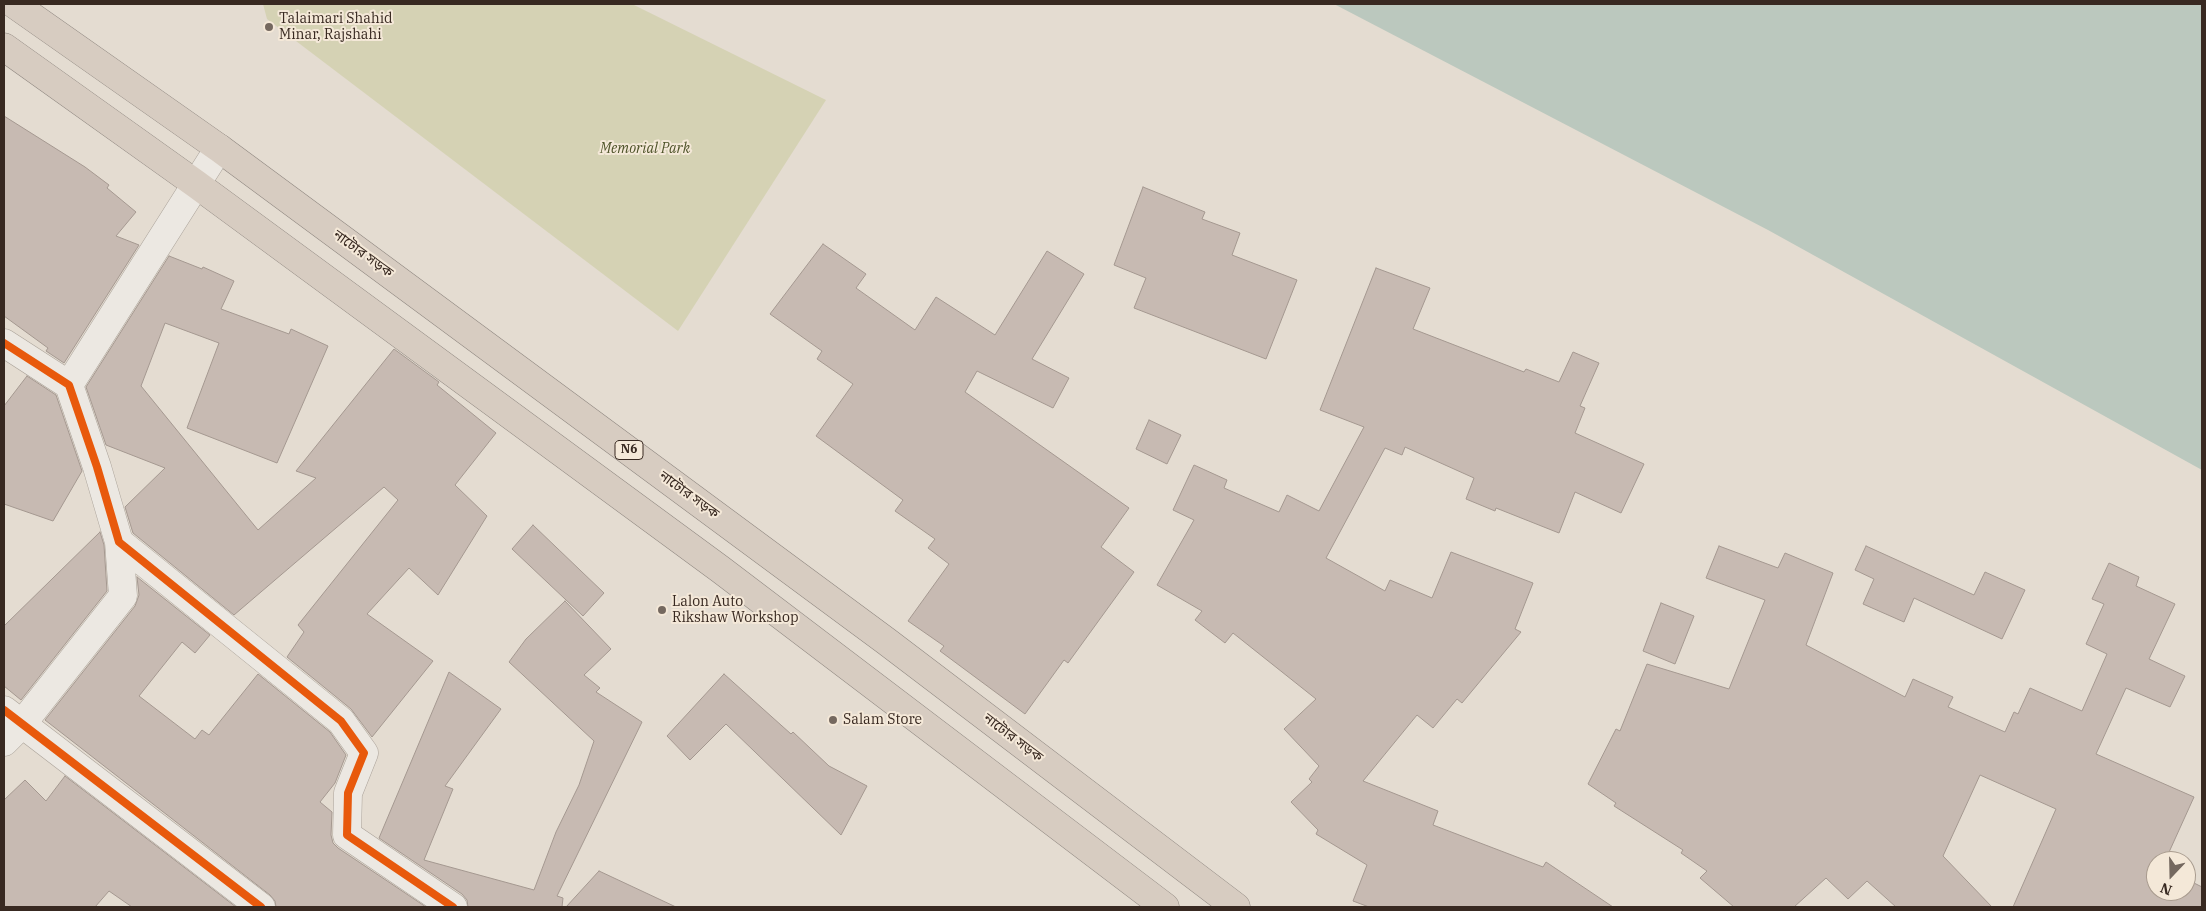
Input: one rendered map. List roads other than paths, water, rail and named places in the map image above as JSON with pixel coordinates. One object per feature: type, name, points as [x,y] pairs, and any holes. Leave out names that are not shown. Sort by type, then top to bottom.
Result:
[{"type":"highway","name":"নাটোর সড়ক","points":[[14,4],[219,148],[878,635],[1236,907]]},
{"type":"highway","points":[[4,48],[196,184],[720,569],[1165,907]]},
{"type":"street","points":[[68,385],[219,148]]},
{"type":"street","points":[[4,343],[68,385],[97,468],[119,542],[123,596],[10,725],[261,907]]},
{"type":"street","points":[[119,542],[341,721],[364,753],[348,793],[347,835],[453,907]]},
{"type":"place","name":"Talaimari Shahid Minar, Rajshahi","points":[[269,27]]},
{"type":"place","name":"Lalon Auto Rikshaw Workshop","points":[[662,610]]},
{"type":"place","name":"Salam Store","points":[[833,720]]},
{"type":"park label","name":"Memorial Park","points":[[645,149]]}]
